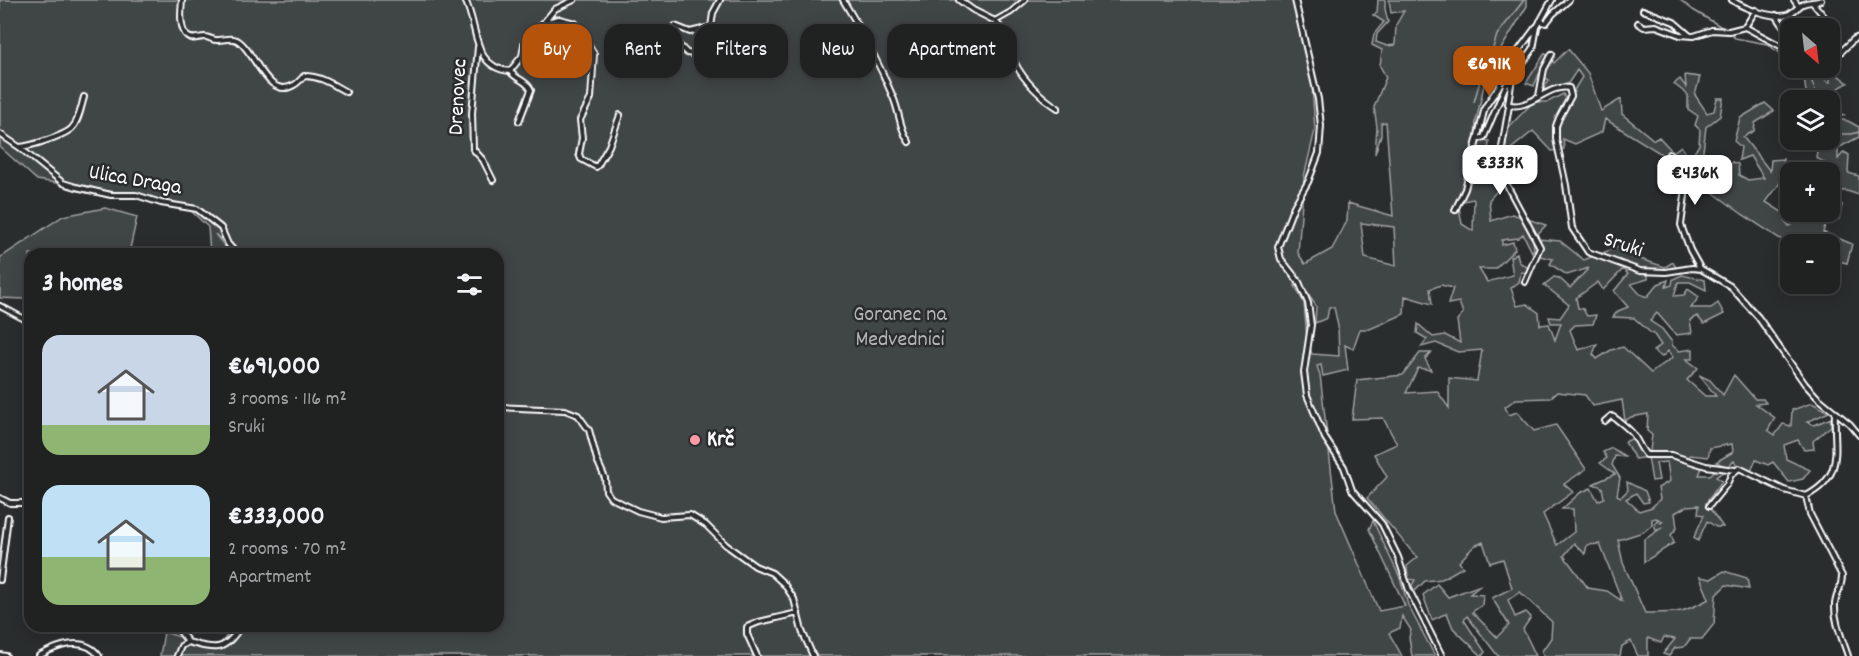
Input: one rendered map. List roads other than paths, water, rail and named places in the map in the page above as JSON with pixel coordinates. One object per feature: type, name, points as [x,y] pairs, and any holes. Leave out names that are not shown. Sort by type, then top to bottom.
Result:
[{"type":"street","points":[[182,0],[183,30],[186,35],[194,39],[206,37],[238,41],[252,57],[268,82],[288,87],[295,85],[304,76],[319,77],[346,92]]},
{"type":"street","name":"Drenovec","points":[[465,0],[473,18],[478,46],[472,113],[473,149],[483,160],[493,180]]},
{"type":"street","points":[[510,71],[522,56],[525,39],[555,9],[574,0]]},
{"type":"street","points":[[711,24],[713,13],[720,0]]},
{"type":"street","points":[[843,0],[883,73],[897,108],[900,127],[909,142]]},
{"type":"street","points":[[959,0],[1003,28],[1020,71],[1044,99],[1058,108]]},
{"type":"street","points":[[995,21],[1011,12],[1025,0]]},
{"type":"street","points":[[1295,0],[1318,99],[1321,126],[1319,153],[1278,247],[1281,258],[1304,290],[1308,303],[1311,325],[1304,372],[1307,395],[1319,426],[1344,467],[1352,490],[1382,524],[1398,557],[1409,590],[1442,656]]},
{"type":"street","points":[[1455,210],[1465,189],[1485,107],[1498,88],[1513,58],[1537,27],[1552,0]]},
{"type":"street","points":[[1540,21],[1546,23],[1569,0]]},
{"type":"street","points":[[1732,0],[1741,7],[1776,15],[1787,15],[1806,2],[1813,3],[1821,0]]},
{"type":"street","points":[[1794,0],[1799,7]]},
{"type":"street","points":[[1813,3],[1825,17],[1832,40],[1840,53],[1859,37]]},
{"type":"street","points":[[1643,10],[1674,22],[1689,36]]},
{"type":"street","points":[[1745,27],[1756,10]]},
{"type":"street","points":[[1776,15],[1780,21]]},
{"type":"street","points":[[543,23],[559,19],[571,21],[581,31],[594,54],[591,98],[580,120],[582,138],[579,154],[581,159],[592,166],[598,165],[609,146],[620,115]]},
{"type":"street","points":[[1638,23],[1644,27],[1656,26],[1689,36],[1700,35],[1712,30],[1727,31],[1745,27],[1780,46]]},
{"type":"street","points":[[694,31],[690,32],[675,26],[669,32],[687,53],[694,54]]},
{"type":"street","points":[[1478,140],[1484,137],[1506,85],[1512,80],[1533,49],[1537,27]]},
{"type":"street","points":[[478,46],[490,65],[510,71],[513,76],[525,81],[531,90],[519,121]]},
{"type":"street","points":[[1539,97],[1543,74],[1552,54]]},
{"type":"street","points":[[1512,80],[1501,153],[1501,172],[1539,247],[1525,282]]},
{"type":"street","name":"Sruki","points":[[1509,106],[1529,102],[1562,87],[1569,88],[1571,96],[1556,126],[1556,139],[1572,228],[1588,252],[1640,271],[1666,272],[1701,269]]},
{"type":"street","points":[[19,147],[31,146],[72,129],[84,97]]},
{"type":"street","name":"Ulica Draga","points":[[0,134],[63,183],[111,195],[136,195],[161,203],[197,209],[221,228],[232,248]]},
{"type":"street","points":[[1669,154],[1686,188],[1681,225],[1701,269],[1730,286],[1737,293],[1816,397],[1850,424],[1859,435]]},
{"type":"street","points":[[0,306],[24,319]]},
{"type":"street","points":[[504,407],[565,410],[578,415],[589,430],[597,460],[605,478],[606,491],[611,498],[638,511],[661,517],[690,515],[706,525],[726,546],[755,566],[772,573],[784,584],[794,599],[802,631],[813,656]]},
{"type":"street","points":[[1605,422],[1611,416],[1617,418],[1623,427],[1632,432],[1646,455],[1671,455],[1706,466],[1746,469],[1784,490],[1806,496],[1822,486],[1833,473],[1836,463],[1835,412]]},
{"type":"street","points":[[1709,506],[1736,470]]},
{"type":"street","points":[[1806,496],[1810,514],[1842,576],[1842,585],[1835,603],[1837,623],[1848,656]]},
{"type":"street","points":[[0,498],[10,503],[24,503]]},
{"type":"street","points":[[0,580],[8,517]]},
{"type":"street","points":[[757,656],[747,634],[747,627],[798,613]]},
{"type":"street","points":[[181,632],[188,642],[219,648],[228,644],[237,632]]},
{"type":"street","points":[[177,656],[182,646],[188,642]]},
{"type":"street","points":[[39,656],[67,644],[85,646],[99,656]]},
{"type":"street","points":[[0,655],[6,656]]},
{"type":"waterway","points":[[1474,102],[1497,35],[1524,0]]},
{"type":"waterway","points":[[1680,0],[1725,29]]},
{"type":"waterway","points":[[1728,32],[1735,38],[1767,44],[1780,53]]},
{"type":"waterway","points":[[1810,78],[1815,90]]},
{"type":"waterway","points":[[1840,134],[1859,132]]},
{"type":"place","name":"Krč","points":[[695,440]]},
{"type":"park label","name":"Goranec na Medvednici","points":[[900,328]]}]
